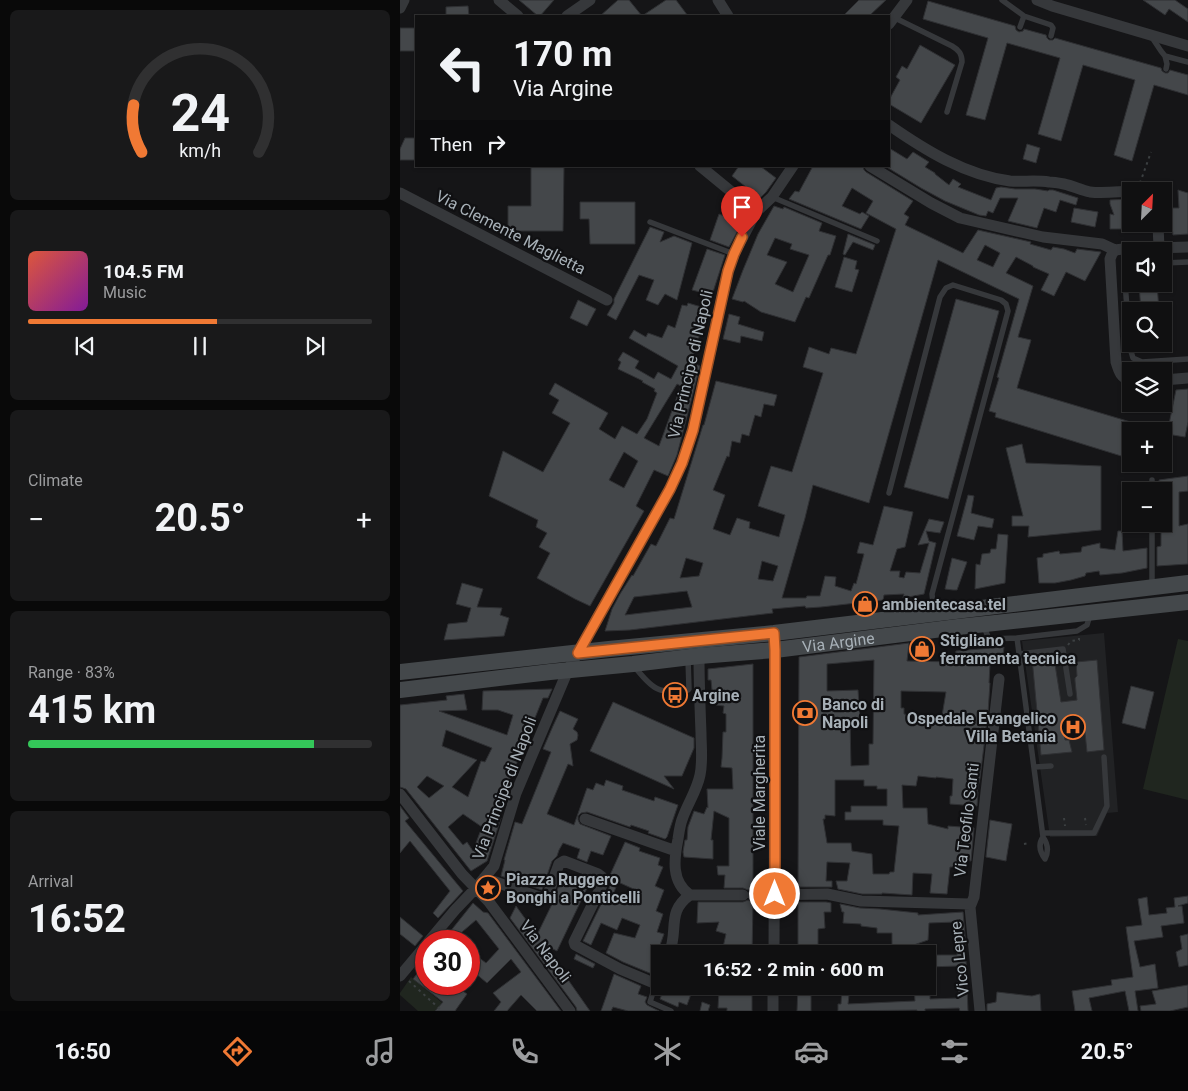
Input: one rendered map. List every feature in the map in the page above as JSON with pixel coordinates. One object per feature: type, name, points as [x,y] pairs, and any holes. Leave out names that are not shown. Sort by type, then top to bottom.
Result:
[{"type":"street","points":[[400,8],[404,0]]},
{"type":"street","points":[[499,0],[517,15]]},
{"type":"street","points":[[568,15],[590,0]]},
{"type":"street","points":[[718,0],[727,15]]},
{"type":"street","points":[[891,21],[907,0]]},
{"type":"street","points":[[1037,0],[1052,6],[1187,43]]},
{"type":"street","points":[[890,126],[913,142],[940,157],[986,176],[1012,181],[1063,184],[1089,192],[1104,193],[1122,190]]},
{"type":"street","points":[[701,167],[756,212]]},
{"type":"street","name":"Via Principe di Napoli","points":[[438,930],[494,866],[516,793],[568,670],[670,489],[682,463],[693,430],[728,271],[734,254],[756,212],[772,197],[792,167]]},
{"type":"street","points":[[872,167],[931,203],[960,218],[1043,237],[1102,244],[1114,250],[1122,249]]},
{"type":"street","name":"Via Clemente Maglietta","points":[[400,193],[607,300]]},
{"type":"street","points":[[1172,248],[1188,247]]},
{"type":"street","points":[[1114,250],[1110,259],[1116,362],[1122,377]]},
{"type":"street","points":[[1172,379],[1188,378]]},
{"type":"street","name":"Via Argine","points":[[400,672],[774,633],[1188,584]]},
{"type":"street","name":"Via Argine","points":[[400,690],[568,670],[775,650],[1188,602]]},
{"type":"street","name":"Viale Margherita","points":[[774,633],[774,945]]},
{"type":"street","points":[[693,657],[701,755],[700,774],[695,792],[682,818],[676,851],[676,875],[684,891],[690,895],[827,894],[860,901],[970,904]]},
{"type":"street","name":"Via Teofilo Santi","points":[[970,904],[973,899],[1000,679]]},
{"type":"street","name":"Via Napoli","points":[[400,794],[462,874],[489,902],[570,1011]]},
{"type":"street","points":[[585,819],[676,851]]},
{"type":"street","points":[[484,878],[545,899],[559,864],[564,861],[598,874],[604,882],[574,942],[575,946],[620,969],[651,977]]},
{"type":"street","points":[[672,945],[675,912],[683,900],[690,895]]},
{"type":"street","name":"Vico Lepre","points":[[970,904],[980,1011]]},
{"type":"street","points":[[401,975],[415,958]]},
{"type":"street","points":[[773,1011],[774,995]]},
{"type":"lane","points":[[1002,0],[1024,16],[1051,25],[1053,28],[1051,36]]},
{"type":"lane","points":[[1020,28],[1024,16]]},
{"type":"lane","points":[[891,21],[957,48],[960,52],[962,62],[948,112]]},
{"type":"lane","points":[[1150,34],[1165,56],[1166,69]]},
{"type":"lane","points":[[1165,56],[1188,62]]},
{"type":"lane","points":[[772,197],[878,241]]},
{"type":"lane","points":[[650,222],[734,254]]},
{"type":"lane","points":[[1172,263],[1188,262]]},
{"type":"lane","points":[[889,493],[940,297],[946,288],[953,285],[1001,300],[1006,304],[1008,311],[932,594],[934,613]]},
{"type":"lane","points":[[1126,292],[1130,348],[1134,358],[1142,362],[1188,359]]},
{"type":"lane","points":[[1152,532],[1152,588]]},
{"type":"lane","points":[[983,625],[989,639],[1077,632],[1087,625],[1090,614]]},
{"type":"lane","points":[[1017,638],[1043,835],[1094,832],[1107,806],[1104,757]]},
{"type":"lane","points":[[1019,654],[1064,650],[1070,694]]},
{"type":"lane","points":[[633,664],[648,684],[656,689],[674,692],[689,689],[693,657]]},
{"type":"lane","points":[[1034,767],[1051,766]]},
{"type":"lane","points":[[653,995],[650,1003],[671,1011]]},
{"type":"path","points":[[1140,182],[1152,152]]},
{"type":"path","points":[[1071,641],[1079,640]]},
{"type":"path","points":[[1024,844],[1030,844]]},
{"type":"path","points":[[401,975],[442,1011]]},
{"type":"shaded area","name":"Ospedale Evangelico Villa Betania","points":[[1104,633],[1118,812],[1107,813],[1097,836],[1050,837],[1022,641]]},
{"type":"shaded area","points":[[1178,639],[1188,641],[1188,800],[1143,789]]},
{"type":"shaded area","points":[[411,977],[415,980],[415,995],[433,995],[452,1011],[418,1011],[400,993]]},
{"type":"building","points":[[519,0],[554,0],[541,15],[537,15]]},
{"type":"building","points":[[618,0],[629,0],[641,15],[601,15]]},
{"type":"building","points":[[666,0],[676,0],[687,15],[644,15]]},
{"type":"building","points":[[859,0],[886,0],[870,15],[844,15]]},
{"type":"building","points":[[1143,0],[1175,0],[1188,9],[1188,22],[1169,9],[1165,15]]},
{"type":"building","points":[[928,1],[1015,26],[1019,32],[1024,29],[1046,35],[1049,40],[1055,38],[1161,68],[1165,73],[1168,73],[1170,70],[1188,75],[1188,95],[1154,85],[1132,161],[1114,155],[1135,80],[1083,65],[1061,141],[1038,134],[1060,58],[1007,43],[985,120],[966,115],[988,38],[923,19]]},
{"type":"building","points":[[468,6],[469,15],[446,15],[446,7]]},
{"type":"building","points":[[400,28],[415,28],[415,51],[400,51]]},
{"type":"building","points":[[920,45],[955,65],[921,123],[890,105],[890,98],[900,80],[896,77],[902,66],[907,69]]},
{"type":"building","points":[[405,138],[415,138],[415,160],[400,160],[400,149]]},
{"type":"building","points":[[1027,144],[1040,148],[1036,163],[1023,159]]},
{"type":"building","points":[[890,149],[907,159],[913,152],[929,162],[925,167],[949,185],[953,179],[961,184],[958,187],[991,200],[996,188],[1001,187],[1053,190],[1078,198],[1076,205],[1060,200],[1056,212],[1044,208],[1037,228],[1008,221],[1018,198],[1000,198],[993,213],[988,211],[986,216],[945,201],[887,167],[890,167]]},
{"type":"building","points":[[531,167],[564,167],[563,231],[508,231],[508,206],[531,206]]},
{"type":"building","points":[[738,167],[761,167],[776,178],[760,198],[732,176]]},
{"type":"building","points":[[812,167],[863,167],[866,172],[913,201],[904,214],[909,217],[905,225],[963,253],[978,230],[1031,242],[1030,244],[1051,250],[1053,247],[1075,253],[1077,249],[1101,252],[1085,281],[1066,272],[1054,296],[1041,290],[1049,274],[1016,257],[1006,273],[1033,286],[1018,337],[1031,340],[1017,388],[1131,422],[1122,422],[1122,456],[995,417],[996,413],[989,411],[1019,299],[938,260],[869,503],[813,485],[782,598],[820,596],[825,576],[836,577],[835,586],[851,591],[854,583],[856,584],[864,554],[857,553],[860,542],[873,545],[884,506],[913,512],[905,547],[897,549],[890,571],[900,571],[899,577],[904,578],[906,572],[920,573],[929,543],[918,545],[929,519],[944,522],[940,533],[926,531],[929,541],[936,543],[924,594],[903,598],[904,594],[884,595],[883,600],[821,607],[806,608],[805,606],[772,609],[773,613],[630,630],[605,631],[612,609],[620,594],[633,576],[651,544],[656,546],[670,518],[674,519],[716,381],[777,395],[774,406],[764,404],[761,417],[755,415],[749,436],[742,434],[740,443],[732,441],[729,457],[727,456],[713,490],[725,495],[713,529],[730,535],[737,518],[750,522],[749,528],[779,537],[785,515],[758,506],[771,466],[792,472],[823,373],[803,367],[809,347],[829,354],[831,348],[856,354],[896,229],[866,213],[873,201],[852,188],[842,206],[869,216],[861,229],[789,199],[795,191],[799,192]],"holes":[[[985,245],[1000,253],[993,267],[977,260]],[[686,558],[703,563],[699,576],[680,578]],[[762,561],[778,566],[773,581],[758,579]],[[687,591],[692,607],[625,615],[634,597]]]},
{"type":"building","points":[[1178,190],[1188,193],[1188,234],[1173,235],[1172,208],[1179,208]]},
{"type":"building","points":[[1122,199],[1122,229],[1110,229],[1110,214],[1114,215],[1110,200]]},
{"type":"building","points":[[580,202],[635,202],[635,244],[590,244],[589,219],[580,219]]},
{"type":"building","points":[[774,206],[783,209],[784,207],[822,223],[819,231],[836,236],[830,255],[828,255],[809,298],[806,297],[795,322],[761,312],[744,301],[732,299],[758,234]],"holes":[[[775,238],[792,244],[790,249],[809,255],[793,292],[775,284],[787,262],[767,255]]]},
{"type":"building","points":[[1074,208],[1098,212],[1095,227],[1071,222]]},
{"type":"building","points":[[719,214],[734,220],[734,218],[743,221],[729,247],[710,240]]},
{"type":"building","points":[[650,227],[664,232],[660,242],[674,236],[692,243],[677,300],[665,294],[658,305],[646,300],[654,280],[639,275],[616,320],[607,315]]},
{"type":"building","points":[[848,234],[875,245],[873,250],[853,242],[845,255],[843,254]]},
{"type":"building","points":[[707,249],[725,255],[712,295],[692,290]]},
{"type":"building","points":[[844,257],[857,261],[855,269],[859,270],[852,292],[835,287]]},
{"type":"building","points":[[1140,292],[1158,292],[1158,302],[1140,302]]},
{"type":"building","points":[[956,299],[999,311],[948,499],[904,487]]},
{"type":"building","points":[[578,300],[596,309],[587,326],[570,318]]},
{"type":"building","points":[[688,303],[708,309],[691,362],[700,366],[677,455],[668,476],[654,470],[636,506],[644,511],[590,606],[537,578],[550,553],[539,547],[547,533],[536,527],[538,520],[489,496],[503,451],[543,472],[570,423],[552,413],[559,400],[549,394],[555,383],[608,413],[599,429],[615,439],[622,426],[637,434],[647,419],[657,393],[654,391],[655,389],[643,381],[618,369],[621,362],[618,360],[623,352],[639,361],[635,368],[654,379],[658,372],[671,379],[678,366],[629,338],[634,330],[646,337],[648,333],[662,338],[668,325],[675,328],[682,305],[687,306]],"holes":[[[677,384],[681,386],[659,446],[644,438]],[[624,452],[638,461],[624,488],[609,480]]]},
{"type":"building","points":[[729,314],[740,317],[738,324],[764,332],[762,341],[741,336],[740,343],[723,339]]},
{"type":"building","points":[[1188,389],[1188,422],[1185,437],[1172,435],[1172,422],[1169,422],[1176,390]]},
{"type":"building","points":[[1022,444],[1026,463],[1101,466],[1101,530],[1028,537],[1029,526],[1012,526],[1012,516],[1023,516],[1006,448]]},
{"type":"building","points":[[1188,476],[1188,491],[1179,492],[1179,526],[1188,524],[1188,564],[1157,566],[1157,547],[1161,546],[1161,532],[1172,532],[1172,482],[1159,482],[1159,480]]},
{"type":"building","points":[[968,495],[974,496],[971,513],[994,519],[992,528],[978,526],[974,540],[957,536]]},
{"type":"building","points":[[1118,531],[1122,531],[1123,551],[1147,548],[1147,568],[1100,575],[1099,571],[1086,573],[1085,576],[1071,580],[1039,583],[1037,558],[1043,557],[1043,554],[1059,551],[1060,554],[1081,552],[1082,547],[1100,543],[1100,548],[1115,550]]},
{"type":"building","points":[[998,534],[1008,535],[1005,583],[975,589],[976,564],[980,565],[982,554],[990,553],[991,549],[996,549]]},
{"type":"building","points":[[952,558],[967,562],[957,590],[945,589]]},
{"type":"building","points":[[462,583],[483,589],[477,607],[502,608],[500,615],[509,618],[504,636],[444,640],[448,624],[467,622],[471,608],[456,604]]},
{"type":"building","points":[[909,643],[907,661],[954,662],[956,651],[1004,647],[1002,664],[990,664],[988,713],[977,792],[977,806],[950,804],[953,779],[918,776],[916,786],[902,785],[903,808],[927,808],[928,824],[948,829],[948,826],[974,828],[971,861],[962,860],[962,867],[950,867],[947,894],[930,893],[932,874],[913,873],[912,895],[862,894],[838,889],[836,881],[847,881],[850,863],[827,862],[826,881],[832,881],[832,887],[798,887],[799,657]],"holes":[[[874,660],[873,744],[869,744],[869,765],[851,766],[850,720],[860,720],[858,690],[827,691],[827,664]],[[901,691],[946,692],[941,722],[910,722],[910,715],[904,714],[904,708],[901,708]],[[835,780],[864,780],[864,786],[877,786],[877,789],[887,789],[887,806],[851,806],[851,812],[845,812],[845,820],[883,820],[883,825],[899,826],[894,872],[889,874],[873,874],[872,854],[852,851],[851,843],[827,843],[823,819],[825,819],[825,815],[835,816]]]},
{"type":"building","points":[[1032,658],[1054,658],[1061,702],[1077,700],[1076,662],[1097,660],[1104,750],[1087,752],[1084,723],[1063,725],[1065,740],[1069,740],[1072,752],[1041,755]]},
{"type":"building","points":[[753,664],[753,888],[748,890],[743,888],[724,888],[725,875],[718,875],[717,866],[729,866],[729,818],[714,811],[711,840],[713,840],[713,859],[684,857],[683,852],[685,840],[687,840],[688,827],[694,811],[704,814],[708,808],[707,789],[733,789],[732,768],[721,767],[723,732],[726,732],[726,714],[723,713],[724,706],[716,705],[717,690],[712,690],[711,680],[708,680],[708,669]]},
{"type":"building","points":[[1131,686],[1154,692],[1145,729],[1122,723]]},
{"type":"building","points":[[552,689],[548,698],[543,698],[511,775],[500,809],[502,810],[501,818],[487,861],[471,871],[406,789],[400,787],[400,705],[447,700],[446,696],[464,694],[467,710],[439,711],[507,735],[513,715],[498,710],[482,710],[483,691]],"holes":[[[446,730],[492,748],[485,762],[481,761],[468,797],[452,787],[477,760],[442,746]],[[427,776],[444,786],[429,798],[417,787]],[[463,814],[482,827],[473,851],[467,842],[463,845],[448,827]]]},
{"type":"building","points":[[613,702],[694,738],[694,748],[682,776],[664,776],[674,789],[590,751]]},
{"type":"building","points":[[560,711],[578,719],[573,729],[578,735],[577,740],[570,744],[573,766],[568,764],[547,814],[574,825],[587,788],[593,790],[596,783],[604,786],[606,780],[623,786],[622,790],[654,801],[655,797],[678,805],[665,839],[631,825],[630,827],[587,812],[581,813],[578,816],[580,824],[611,836],[603,855],[591,851],[587,862],[577,858],[580,849],[563,843],[557,856],[552,861],[542,890],[501,876],[515,822],[522,824],[551,752],[543,749]]},
{"type":"building","points":[[400,806],[409,818],[405,821],[463,891],[438,918],[433,913],[450,891],[410,841],[400,853]]},
{"type":"building","points":[[990,820],[1012,824],[1006,861],[986,857]]},
{"type":"building","points":[[625,842],[640,848],[639,851],[660,858],[658,865],[663,867],[655,886],[664,890],[656,911],[663,914],[657,932],[664,934],[660,945],[651,945],[651,974],[606,953],[614,933],[635,938],[640,925],[622,918],[617,930],[601,923],[591,945],[583,941],[611,884],[610,875]],"holes":[[[618,882],[638,891],[632,905],[612,897]]]},
{"type":"building","points":[[562,876],[587,888],[557,951],[543,944],[590,1011],[577,1011],[576,1007],[510,918],[516,906],[537,935],[554,900]]},
{"type":"building","points":[[1188,896],[1188,903],[1178,906],[1182,906],[1184,923],[1161,926],[1163,937],[1134,941],[1140,967],[1155,964],[1158,988],[1135,991],[1138,1011],[1129,1011],[1125,991],[1089,998],[1092,1011],[1075,1011],[1072,991],[1112,985],[1111,980],[1133,977],[1126,927],[1142,925],[1138,899],[1147,897],[1149,915],[1167,913],[1166,908],[1175,907],[1174,898]]},
{"type":"building","points":[[748,900],[753,902],[752,945],[724,945],[726,934],[716,931],[719,922],[697,923],[698,902],[743,902]]},
{"type":"building","points":[[798,902],[831,903],[831,912],[824,912],[825,928],[818,929],[818,945],[798,945]]},
{"type":"building","points":[[473,903],[483,912],[488,913],[561,1011],[537,1011],[521,995],[507,1011],[494,1011],[501,1002],[493,993],[521,972],[511,959],[487,983],[480,977],[480,958],[486,963],[499,949],[476,920],[464,930],[451,930]]},
{"type":"building","points":[[840,904],[860,908],[918,913],[918,915],[963,912],[968,1011],[960,1011],[959,1008],[925,1009],[925,1011],[838,1011],[842,995],[849,995],[848,1004],[915,1001],[915,995],[930,995],[930,999],[959,998],[957,966],[936,967],[936,955],[957,955],[955,922],[929,923],[928,940],[914,945],[892,945],[892,933],[877,933],[877,928],[861,926],[861,924],[843,923],[844,912],[842,912]]},
{"type":"building","points":[[400,917],[416,930],[415,946],[400,934]]},
{"type":"building","points":[[1188,934],[1188,965],[1179,967],[1176,952],[1182,949],[1180,936]]},
{"type":"building","points":[[576,954],[595,964],[593,968],[574,959]]},
{"type":"building","points":[[614,974],[641,986],[638,994],[647,997],[645,1002],[647,1005],[659,1011],[628,1011],[613,1007],[611,1011],[601,1011]]},
{"type":"building","points":[[1188,985],[1188,1007],[1170,1011],[1141,1011],[1140,1006],[1156,1004],[1152,991]]},
{"type":"building","points":[[997,992],[1032,996],[1040,994],[1041,1011],[987,1011],[987,1004],[996,1002]]},
{"type":"building","points":[[434,995],[466,995],[455,1011],[435,1011],[443,1002]]},
{"type":"building","points":[[662,995],[691,995],[687,1005],[679,1002],[678,1007],[660,999]]},
{"type":"building","points":[[719,995],[752,995],[752,1011],[727,1011],[727,1008],[718,1008]]},
{"type":"building","points":[[798,995],[811,995],[811,1011],[797,1011]]},
{"type":"building","points":[[702,1002],[710,1005],[708,1011],[700,1011]]},
{"type":"place","name":"ambientecasa.tel","points":[[865,604]]},
{"type":"place","name":"Stigliano ferramenta tecnica","points":[[922,649]]},
{"type":"place","name":"Argine","points":[[675,695]]},
{"type":"place","name":"Banco di Napoli","points":[[805,713]]},
{"type":"place","name":"Ospedale Evangelico Villa Betania","points":[[1073,727]]},
{"type":"place","name":"Piazza Ruggero Bonghi a Ponticelli","points":[[488,888]]},
{"type":"route","points":[[742,237],[728,271],[693,430],[682,463],[670,489],[578,653],[774,633],[775,894]]}]
